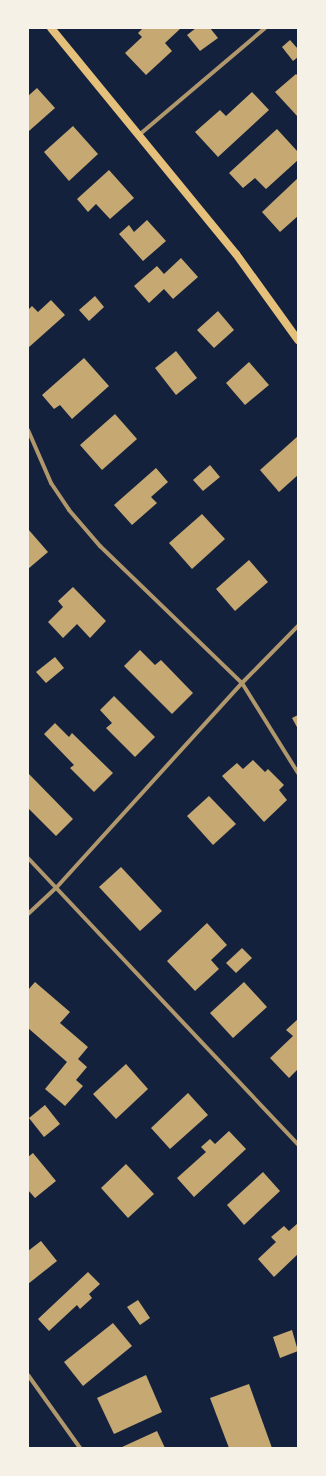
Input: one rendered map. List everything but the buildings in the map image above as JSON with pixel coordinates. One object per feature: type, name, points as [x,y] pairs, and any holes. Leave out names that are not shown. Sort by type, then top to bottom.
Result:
[{"type":"main road","points":[[51,28],[236,254],[298,340]]},
{"type":"street","points":[[139,135],[265,28]]},
{"type":"street","points":[[28,430],[52,483],[69,510],[95,540],[242,684],[298,773]]},
{"type":"street","points":[[28,914],[56,888],[242,684],[298,626]]},
{"type":"street","points":[[28,858],[298,1145]]},
{"type":"street","points":[[28,1375],[80,1448]]}]
